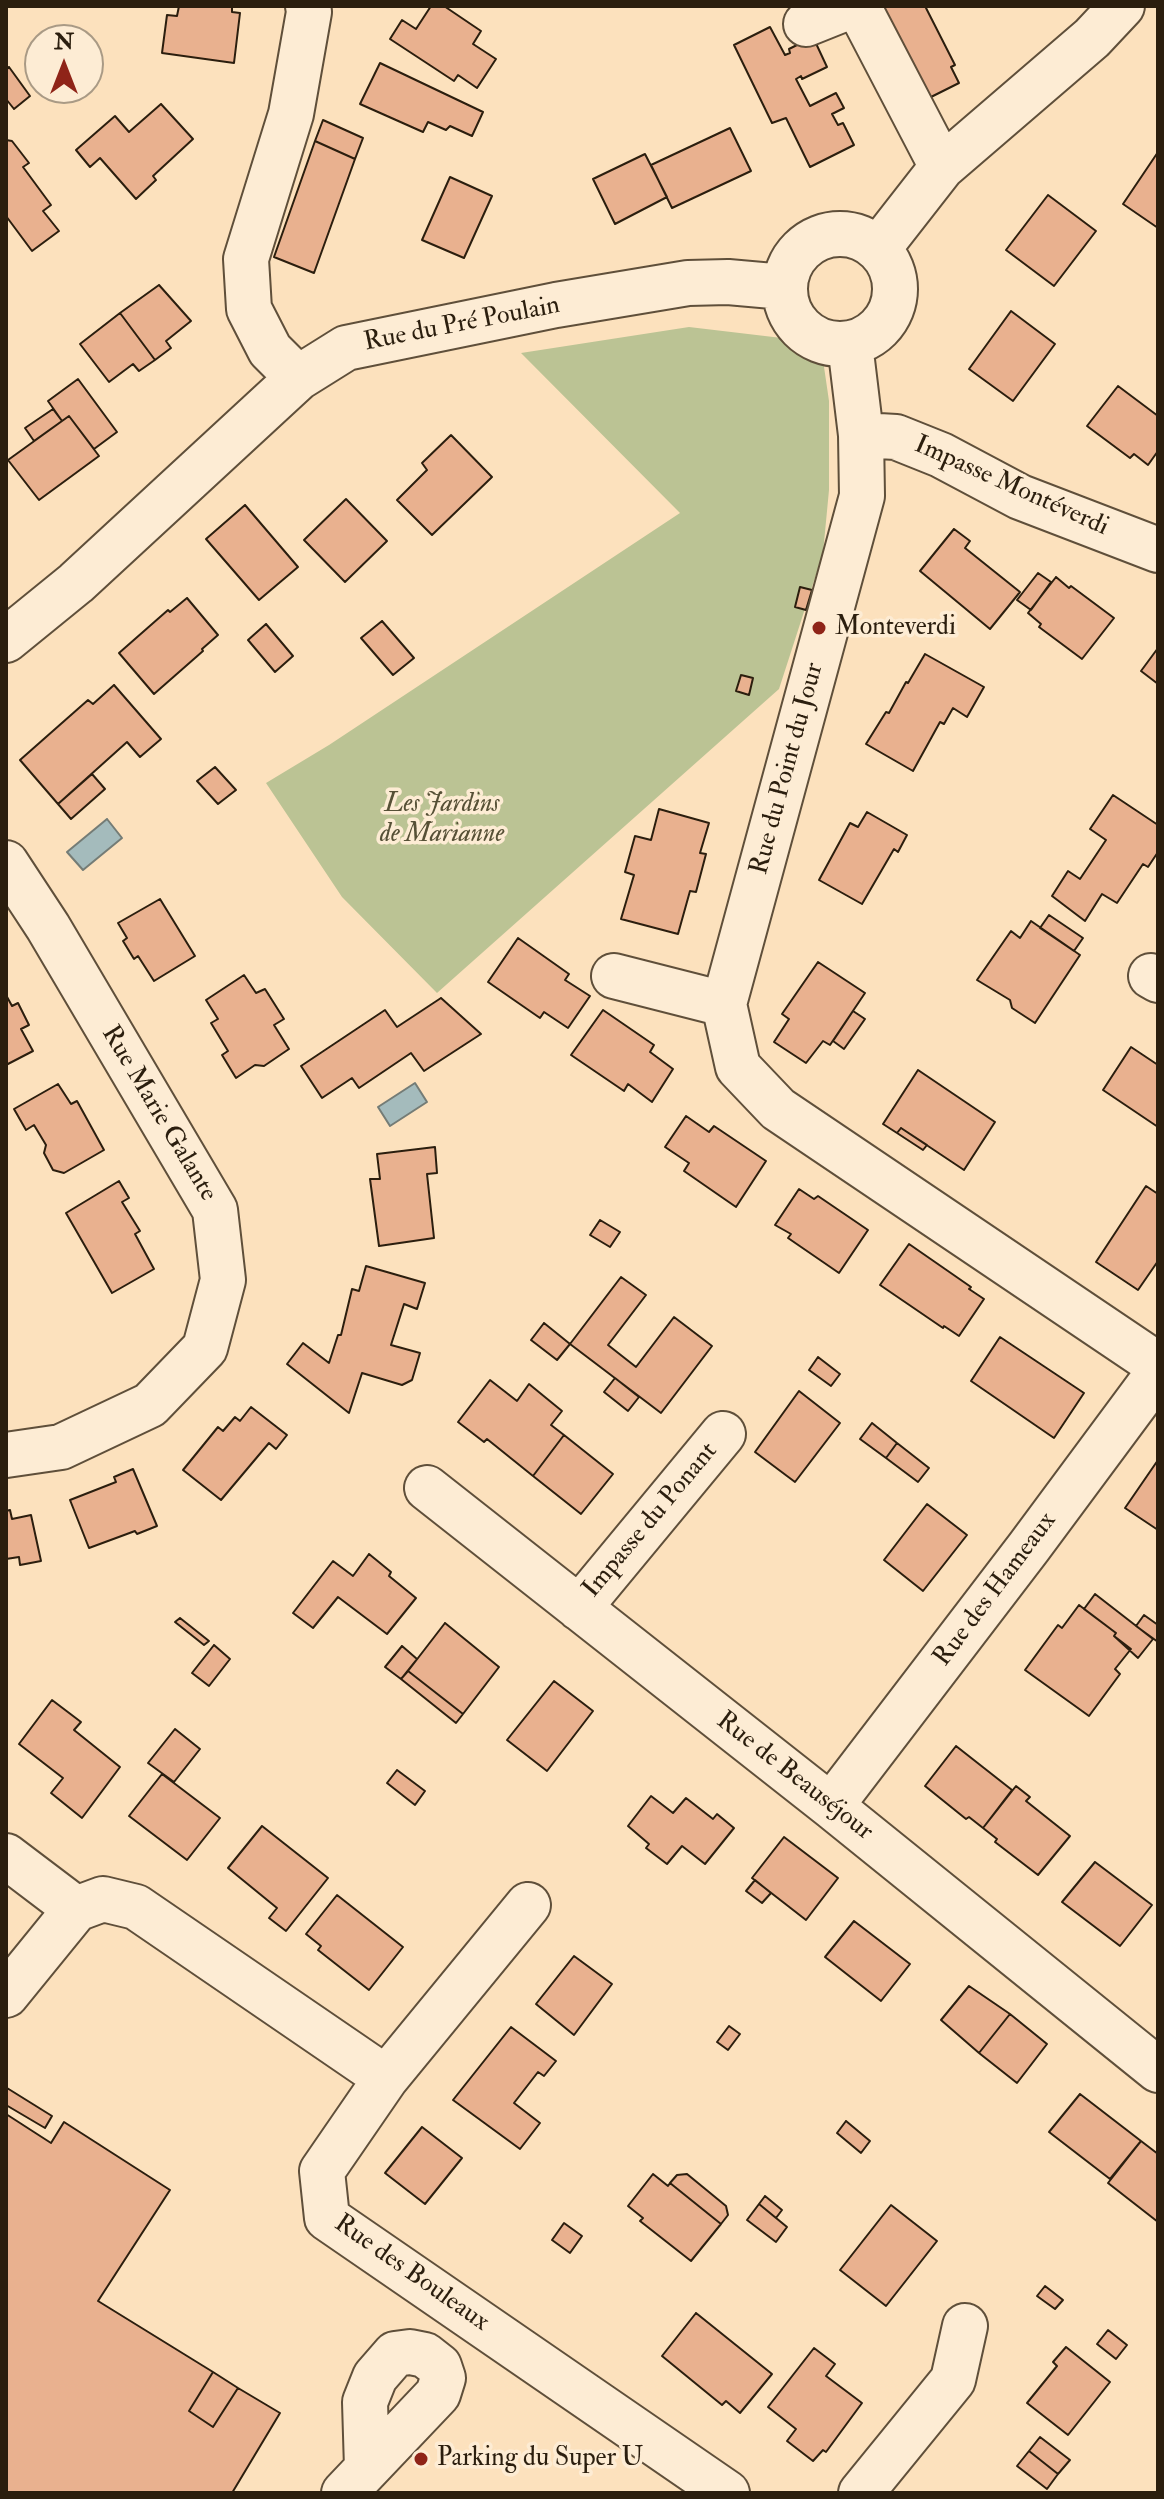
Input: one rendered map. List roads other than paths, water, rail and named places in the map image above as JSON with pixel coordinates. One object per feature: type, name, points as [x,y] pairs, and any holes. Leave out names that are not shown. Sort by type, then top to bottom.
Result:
[{"type":"street","points":[[298,378],[270,350],[249,309],[246,259],[291,114],[308,6]]},
{"type":"street","points":[[806,24],[851,6]]},
{"type":"street","points":[[858,6],[942,167]]},
{"type":"street","points":[[878,249],[942,167],[1092,38],[1122,6]]},
{"type":"street","points":[[846,234],[863,239],[878,249],[889,262],[895,279],[896,297],[891,313],[880,327],[867,338],[850,344],[834,345],[803,332],[792,319],[784,287],[788,269],[797,254],[811,242],[828,235],[846,234]]},
{"type":"street","name":"Rue du Pré Poulain","points":[[6,640],[76,583],[298,378],[346,348],[556,305],[688,283],[728,282],[784,287]]},
{"type":"street","name":"Rue du Point du Jour","points":[[850,344],[861,435],[862,496],[724,1004],[738,1067],[778,1109],[1158,1365]]},
{"type":"street","name":"Impasse Montéverdi","points":[[861,435],[896,437],[941,455],[1020,497],[1158,550]]},
{"type":"street","name":"Rue Marie Galante","points":[[6,863],[48,927],[215,1210],[223,1280],[205,1348],[150,1405],[61,1447],[6,1455]]},
{"type":"street","points":[[614,976],[724,1004]]},
{"type":"street","name":"Rue des Hameaux","points":[[831,1806],[1158,1373]]},
{"type":"street","name":"Impasse du Ponant","points":[[579,1608],[723,1434]]},
{"type":"street","name":"Rue de Beauséjour","points":[[427,1488],[831,1806],[1158,2070]]},
{"type":"street","points":[[6,1856],[76,1909]]},
{"type":"street","points":[[6,1995],[76,1909],[103,1899],[136,1907],[386,2078]]},
{"type":"street","name":"Rue des Bouleaux","points":[[528,1905],[386,2078],[322,2171],[327,2218],[727,2493]]},
{"type":"street","points":[[861,2493],[953,2380],[965,2326]]},
{"type":"street","points":[[410,2352],[425,2355],[439,2366],[443,2378],[438,2394],[356,2481],[365,2402],[375,2377],[395,2354],[410,2352]]},
{"type":"water","points":[[107,819],[122,838],[83,870],[67,852]]},
{"type":"water","points":[[415,1083],[427,1102],[390,1126],[378,1107]]},
{"type":"place","name":"Monteverdi","points":[[819,628]]},
{"type":"place","name":"Parking du Super U","points":[[421,2459]]},
{"type":"park label","name":"Les Jardins de Marianne","points":[[442,820]]}]
